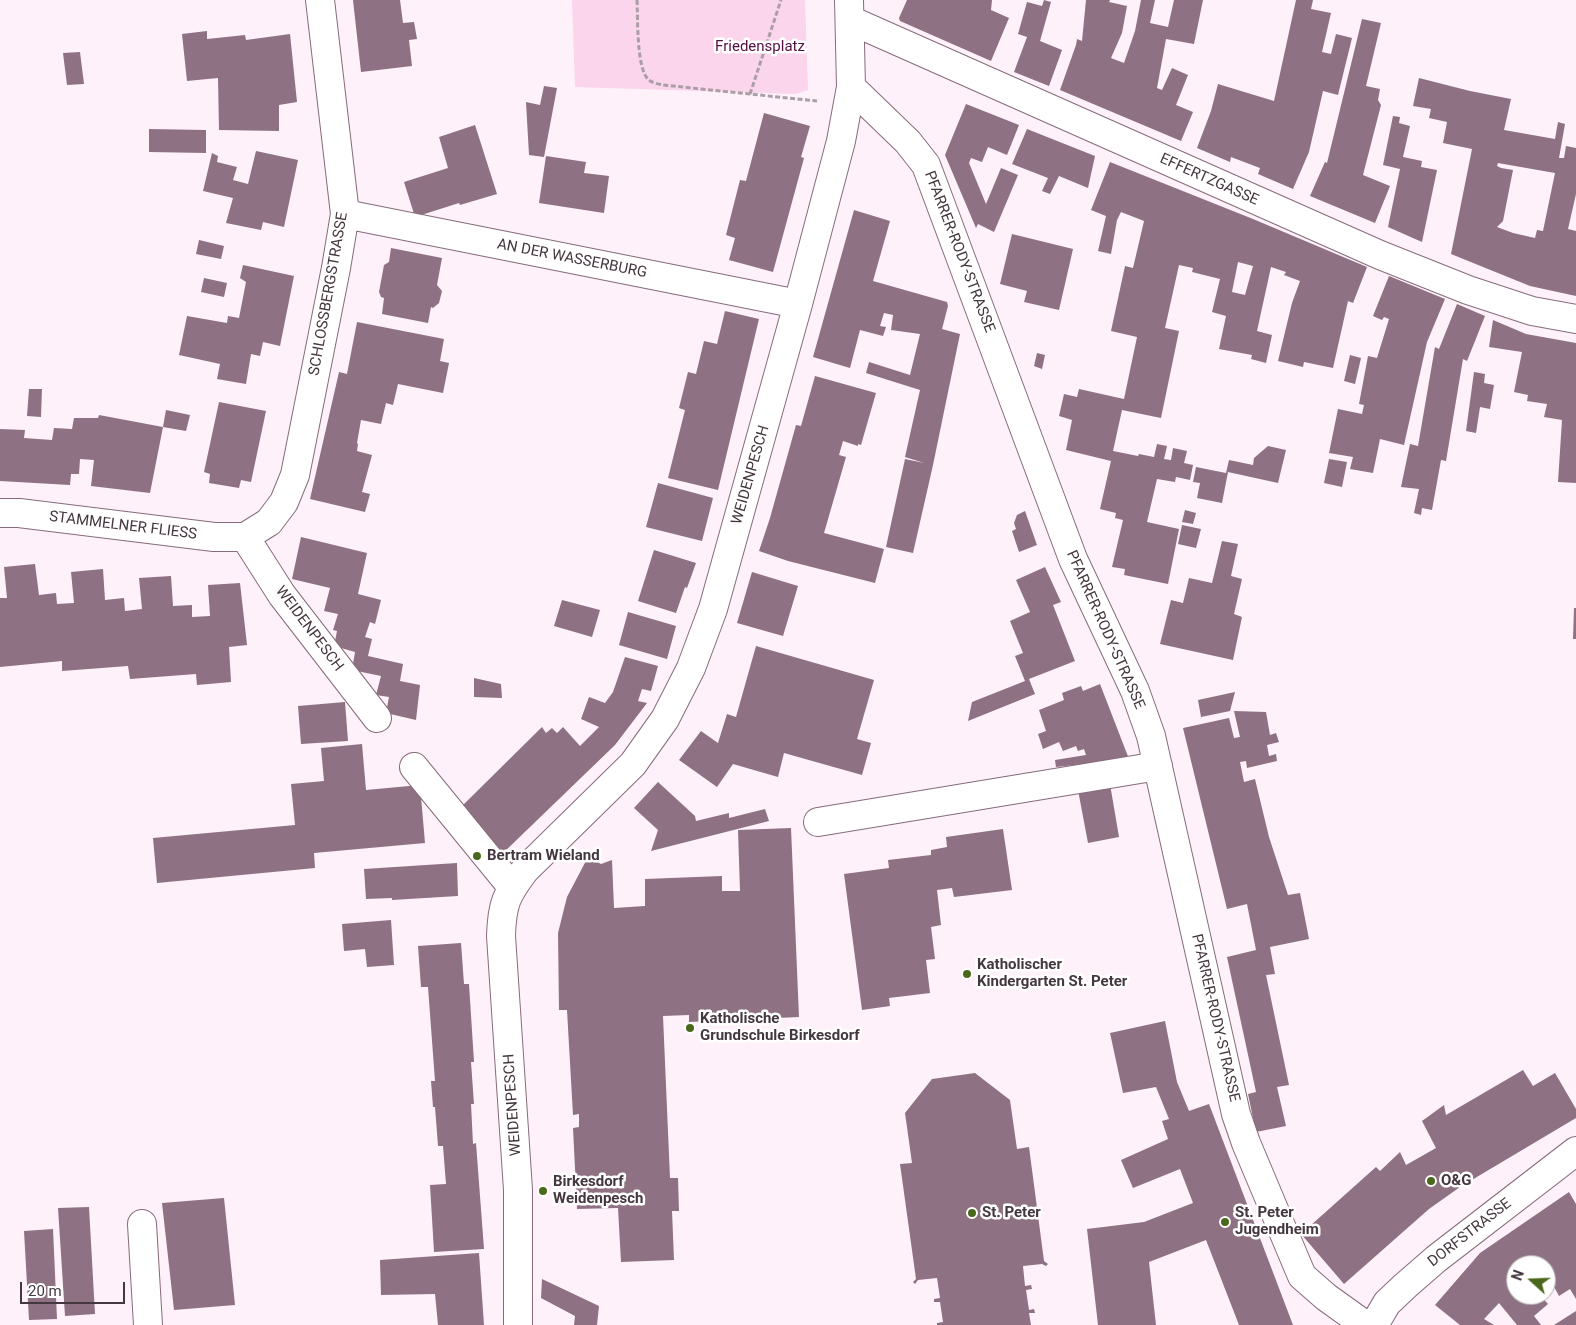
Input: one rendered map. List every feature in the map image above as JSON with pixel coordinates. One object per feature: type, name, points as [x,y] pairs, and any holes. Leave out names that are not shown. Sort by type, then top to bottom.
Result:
[{"type":"street","name":"SCHLOSSBERGSTRASSE","points":[[246,537],[269,522],[284,502],[295,474],[345,214],[320,0]]},
{"type":"street","name":"WEIDENPESCH","points":[[518,1325],[518,1190],[501,936],[501,918],[504,902],[512,887],[525,870],[633,764],[665,719],[691,668],[713,609],[798,304],[841,141],[849,96],[849,10]]},
{"type":"street","name":"EFFERTZGASSE","points":[[849,10],[1380,255],[1477,293],[1532,311],[1576,319]]},
{"type":"street","name":"PFARRER-RODY-STRASSE","points":[[849,96],[908,142],[926,165],[1072,559],[1135,691],[1151,736],[1236,1114],[1246,1143],[1302,1276],[1326,1297],[1364,1325]]},
{"type":"street","name":"AN DER WASSERBURG","points":[[345,214],[798,304]]},
{"type":"street","name":"STAMMELNER FLIESS","points":[[0,513],[19,513],[214,537],[246,537]]},
{"type":"street","name":"WEIDENPESCH","points":[[246,537],[282,595],[376,718]]},
{"type":"street","points":[[818,822],[1158,766]]},
{"type":"street","points":[[414,767],[512,887]]},
{"type":"street","name":"DORFSTRASSE","points":[[1374,1325],[1387,1303],[1411,1280],[1576,1151]]},
{"type":"street","points":[[142,1224],[148,1325]]},
{"type":"path","points":[[637,0],[638,43],[643,72],[650,81],[664,85],[750,94],[849,96]]},
{"type":"path","points":[[750,94],[781,0]]},
{"type":"green space","name":"Friedensplatz","points":[[572,0],[805,0],[808,90],[796,94],[575,87]]},
{"type":"building","points":[[353,0],[400,0],[403,23],[414,22],[417,39],[409,40],[412,66],[361,72]]},
{"type":"building","points":[[907,0],[992,0],[991,10],[1009,18],[991,61],[900,21],[899,18]]},
{"type":"building","points":[[1044,0],[1051,2],[1040,41],[1062,50],[1049,86],[1014,72],[1027,37],[1018,34],[1027,2],[1042,6]]},
{"type":"building","points":[[1086,0],[1110,0],[1109,2],[1127,6],[1122,33],[1111,58],[1124,63],[1135,31],[1141,0],[1155,0],[1150,23],[1168,27],[1174,0],[1203,0],[1194,44],[1166,39],[1157,88],[1162,90],[1172,68],[1188,75],[1176,105],[1193,112],[1181,141],[1060,90],[1077,39],[1082,41]]},
{"type":"building","points":[[1296,0],[1313,0],[1311,9],[1331,13],[1322,52],[1331,54],[1336,34],[1352,38],[1338,95],[1323,91],[1309,152],[1293,189],[1258,174],[1260,168],[1231,157],[1230,162],[1197,148],[1211,111],[1218,84],[1274,101]]},
{"type":"building","points":[[1362,19],[1381,23],[1366,86],[1380,89],[1378,100],[1381,105],[1363,175],[1390,186],[1375,223],[1310,196],[1325,162],[1327,163]]},
{"type":"building","points":[[207,31],[207,39],[245,35],[246,40],[290,34],[297,102],[279,105],[279,131],[219,130],[218,78],[187,81],[182,34]]},
{"type":"building","points":[[80,52],[84,84],[67,85],[63,53]]},
{"type":"building","points":[[1419,78],[1511,99],[1504,130],[1555,139],[1558,122],[1565,124],[1559,158],[1564,158],[1566,146],[1576,148],[1576,194],[1568,229],[1576,231],[1576,296],[1530,286],[1451,254],[1472,149],[1443,143],[1447,122],[1429,118],[1431,109],[1413,106]],"holes":[[[1498,163],[1555,173],[1543,231],[1537,230],[1535,238],[1497,227],[1503,221],[1513,170],[1501,168],[1497,166]]]},
{"type":"building","points":[[544,86],[557,88],[544,157],[529,155],[526,102],[540,105]]},
{"type":"building","points":[[966,104],[1019,125],[1007,155],[988,147],[982,162],[971,158],[969,163],[986,204],[1001,168],[1018,175],[994,232],[978,224],[976,228],[945,155]]},
{"type":"building","points":[[764,113],[810,126],[801,157],[804,158],[773,272],[729,260],[735,238],[726,235],[740,180],[746,181]]},
{"type":"building","points":[[1393,116],[1400,117],[1399,123],[1410,126],[1403,157],[1422,161],[1421,167],[1437,170],[1422,242],[1388,227],[1400,169],[1383,165]]},
{"type":"building","points":[[475,125],[497,194],[460,205],[459,203],[415,217],[404,182],[448,168],[439,137]]},
{"type":"building","points":[[149,129],[206,130],[206,153],[149,152]]},
{"type":"building","points":[[1027,129],[1095,156],[1088,188],[1059,176],[1050,194],[1042,191],[1048,178],[1012,164]]},
{"type":"building","points":[[256,151],[298,160],[284,227],[263,222],[261,230],[226,223],[233,198],[203,191],[212,153],[218,156],[217,162],[237,167],[233,180],[248,184]]},
{"type":"building","points":[[546,156],[586,162],[584,173],[609,176],[604,213],[539,203]]},
{"type":"building","points":[[1110,162],[1367,267],[1353,303],[1348,301],[1333,368],[1304,362],[1303,367],[1278,361],[1292,303],[1300,281],[1284,275],[1286,272],[1271,267],[1257,331],[1272,335],[1266,363],[1251,359],[1252,355],[1219,349],[1226,316],[1212,312],[1220,279],[1192,272],[1193,268],[1179,265],[1165,328],[1179,331],[1161,418],[1122,410],[1113,451],[1154,457],[1157,444],[1167,446],[1164,459],[1171,460],[1173,448],[1187,451],[1184,463],[1193,465],[1190,480],[1176,477],[1175,482],[1157,479],[1147,522],[1179,529],[1168,584],[1124,575],[1125,569],[1112,567],[1123,520],[1115,518],[1116,513],[1100,509],[1111,461],[1066,450],[1072,420],[1059,416],[1064,394],[1077,397],[1079,389],[1124,399],[1137,337],[1111,331],[1125,266],[1133,268],[1144,221],[1121,212],[1117,220],[1111,254],[1098,251],[1106,216],[1091,210]],"holes":[[[1238,262],[1253,266],[1245,295],[1232,292]]]},
{"type":"building","points":[[854,210],[890,221],[873,281],[947,302],[948,306],[942,329],[960,334],[913,553],[886,547],[905,459],[924,463],[905,457],[920,390],[866,373],[869,362],[910,375],[920,334],[891,330],[893,315],[884,313],[880,326],[886,327],[883,336],[860,330],[850,368],[813,357]]},
{"type":"building","points":[[1012,234],[1073,249],[1059,310],[1024,302],[1027,291],[1000,284]]},
{"type":"building","points":[[199,240],[224,246],[221,259],[196,254]]},
{"type":"building","points":[[391,248],[442,258],[437,285],[442,291],[439,303],[433,308],[431,307],[428,323],[382,314],[384,298],[381,297],[379,292],[384,265],[389,262]]},
{"type":"building","points":[[243,265],[294,276],[280,346],[263,342],[260,356],[251,354],[246,384],[217,379],[220,364],[179,355],[187,316],[227,323],[228,316],[239,318],[246,282],[240,278]]},
{"type":"building","points":[[1389,276],[1445,299],[1427,342],[1404,445],[1380,439],[1373,473],[1350,469],[1353,457],[1329,453],[1338,409],[1362,414],[1364,405],[1359,404],[1368,356],[1377,358],[1389,319],[1384,317],[1382,320],[1373,316]]},
{"type":"building","points":[[204,278],[227,283],[224,297],[201,292]]},
{"type":"building","points":[[1457,304],[1485,316],[1467,361],[1463,359],[1446,461],[1441,460],[1432,510],[1422,508],[1421,515],[1414,513],[1419,489],[1401,487],[1410,444],[1418,446],[1435,347],[1439,349]]},
{"type":"building","points":[[725,311],[759,319],[718,490],[668,478],[685,410],[679,408],[688,372],[696,374],[704,341],[717,344]]},
{"type":"building","points":[[1493,320],[1526,334],[1576,343],[1576,483],[1558,482],[1562,420],[1544,417],[1547,404],[1527,401],[1528,395],[1514,392],[1522,352],[1489,347]]},
{"type":"building","points":[[357,322],[444,339],[440,361],[449,363],[443,393],[398,384],[393,405],[386,403],[381,424],[361,420],[357,451],[372,455],[362,492],[370,494],[365,512],[310,499],[339,372],[347,374]]},
{"type":"building","points":[[1037,353],[1045,355],[1042,369],[1034,366]]},
{"type":"building","points":[[1350,355],[1361,358],[1355,384],[1344,381]]},
{"type":"building","points":[[1474,372],[1485,374],[1484,383],[1494,385],[1490,409],[1480,407],[1476,433],[1466,431]]},
{"type":"building","points":[[815,376],[876,393],[861,445],[858,444],[858,446],[843,441],[839,455],[846,457],[824,533],[884,549],[875,583],[788,561],[759,551],[796,425],[801,426]]},
{"type":"building","points":[[29,389],[42,389],[41,417],[27,416]]},
{"type":"building","points":[[219,402],[266,411],[251,482],[241,480],[239,488],[209,483],[210,474],[204,472]]},
{"type":"building","points":[[166,410],[190,415],[186,431],[163,427]]},
{"type":"building","points":[[99,415],[163,427],[150,493],[91,486],[94,460],[80,459],[79,474],[71,474],[70,485],[0,481],[0,429],[25,430],[24,438],[52,440],[54,428],[72,429],[74,418],[98,418]]},
{"type":"building","points":[[1268,446],[1286,450],[1278,483],[1228,472],[1222,503],[1197,498],[1200,483],[1193,482],[1196,467],[1226,473],[1229,460],[1253,465],[1254,458]]},
{"type":"building","points":[[1329,459],[1347,462],[1342,487],[1324,483]]},
{"type":"building","points":[[658,483],[713,498],[702,541],[646,527]]},
{"type":"building","points":[[1185,510],[1196,513],[1193,524],[1182,522]]},
{"type":"building","points":[[1025,511],[1037,545],[1019,552],[1012,531],[1016,529],[1014,523],[1017,515]]},
{"type":"building","points":[[1182,525],[1201,529],[1196,548],[1178,544]]},
{"type":"building","points":[[301,537],[367,553],[358,594],[381,600],[375,624],[370,622],[365,637],[372,639],[368,656],[403,664],[400,681],[420,685],[416,720],[386,713],[389,697],[376,695],[381,676],[352,670],[355,652],[334,646],[337,631],[333,630],[338,614],[324,611],[330,588],[292,579]]},
{"type":"building","points":[[1222,541],[1238,544],[1231,576],[1242,579],[1234,614],[1242,617],[1233,660],[1160,644],[1171,600],[1183,603],[1189,578],[1212,583]]},
{"type":"building","points":[[654,550],[696,563],[676,613],[638,601]]},
{"type":"building","points":[[35,564],[39,595],[56,593],[57,604],[74,603],[71,572],[103,569],[105,600],[124,598],[125,611],[142,609],[139,578],[171,576],[173,606],[192,605],[192,617],[210,616],[208,585],[240,583],[247,645],[229,647],[231,682],[197,685],[196,674],[130,679],[128,666],[62,671],[62,661],[0,667],[0,598],[7,598],[4,567]]},
{"type":"building","points":[[1045,567],[1061,602],[1053,605],[1075,661],[1029,679],[1035,694],[968,721],[972,702],[1025,681],[1015,656],[1023,653],[1010,621],[1030,612],[1016,580]]},
{"type":"building","points":[[752,572],[798,586],[783,636],[737,623]]},
{"type":"building","points":[[562,600],[600,610],[592,637],[554,626]]},
{"type":"building","points":[[1574,608],[1576,608],[1576,639],[1573,639]]},
{"type":"building","points":[[628,612],[676,626],[667,659],[619,645]]},
{"type":"building","points":[[756,646],[874,680],[857,739],[871,743],[862,775],[784,753],[778,777],[733,764],[717,787],[679,760],[701,731],[718,743],[727,714],[736,717]]},
{"type":"building","points":[[625,657],[658,666],[651,691],[642,689],[638,701],[647,703],[615,745],[500,856],[461,807],[542,727],[546,733],[552,728],[557,733],[563,727],[580,746],[599,727],[581,719],[589,697],[605,703],[613,692]]},
{"type":"building","points":[[474,678],[501,684],[502,698],[474,697]]},
{"type":"building","points":[[1100,684],[1129,759],[1056,767],[1055,760],[1086,755],[1084,749],[1078,751],[1076,746],[1063,751],[1059,742],[1043,749],[1038,734],[1046,731],[1039,710],[1064,700],[1062,693],[1081,686],[1083,691]]},
{"type":"building","points":[[1235,692],[1230,711],[1201,717],[1198,700]]},
{"type":"building","points":[[345,702],[348,741],[301,744],[298,706]]},
{"type":"building","points":[[1234,711],[1266,712],[1270,735],[1276,733],[1279,742],[1267,745],[1269,756],[1276,754],[1277,761],[1247,768],[1246,761],[1240,762],[1244,782],[1255,779],[1269,837],[1288,895],[1300,893],[1309,939],[1270,947],[1275,974],[1266,975],[1289,1085],[1277,1087],[1286,1126],[1256,1132],[1248,1094],[1256,1092],[1227,957],[1256,950],[1247,904],[1227,909],[1183,728],[1229,718],[1234,738],[1240,737]]},
{"type":"building","points":[[362,744],[366,790],[420,785],[425,843],[314,853],[315,868],[157,883],[153,838],[295,825],[291,784],[324,781],[321,748]]},
{"type":"building","points":[[658,782],[695,816],[696,821],[729,813],[729,818],[765,809],[769,821],[651,851],[658,830],[634,808]]},
{"type":"building","points":[[1110,784],[1119,837],[1088,843],[1078,790]]},
{"type":"building","points":[[791,828],[799,1017],[689,1022],[689,1015],[663,1016],[670,1178],[678,1178],[679,1211],[672,1211],[674,1260],[621,1262],[618,1208],[577,1209],[573,1128],[579,1127],[579,1114],[573,1115],[567,1010],[559,1010],[558,933],[567,897],[588,857],[601,864],[612,860],[614,908],[645,906],[645,879],[722,876],[722,891],[740,891],[738,830]]},
{"type":"building","points":[[1003,829],[1012,890],[954,897],[952,888],[937,890],[941,925],[931,927],[935,959],[926,960],[930,993],[889,998],[890,1006],[862,1010],[844,874],[889,868],[888,860],[931,855],[931,850],[947,847],[946,837]]},
{"type":"building","points":[[457,863],[458,896],[392,900],[392,898],[366,899],[364,869]]},
{"type":"building","points":[[391,920],[394,965],[367,967],[365,949],[344,951],[342,924]]},
{"type":"building","points":[[461,943],[464,984],[469,984],[474,1062],[471,1062],[474,1104],[471,1104],[473,1144],[476,1143],[484,1249],[434,1252],[430,1185],[446,1184],[443,1146],[438,1146],[435,1107],[433,1107],[431,1081],[435,1081],[428,987],[421,987],[418,946]]},
{"type":"building","points":[[1165,1021],[1177,1082],[1189,1111],[1209,1104],[1293,1325],[1239,1325],[1206,1240],[1149,1262],[1156,1325],[1098,1325],[1087,1229],[1144,1222],[1193,1203],[1180,1169],[1133,1188],[1121,1160],[1168,1139],[1162,1121],[1169,1119],[1156,1087],[1123,1093],[1110,1033]]},
{"type":"building","points":[[1523,1070],[1533,1086],[1555,1073],[1576,1109],[1576,1118],[1460,1187],[1429,1209],[1344,1284],[1301,1234],[1376,1167],[1380,1171],[1400,1152],[1406,1165],[1436,1148],[1422,1121],[1444,1105],[1446,1115]]},
{"type":"building","name":"St. Peter","points":[[975,1073],[1010,1100],[1017,1149],[1029,1147],[1044,1261],[1048,1264],[1046,1266],[1042,1264],[1023,1266],[1025,1286],[1031,1285],[1032,1289],[1026,1290],[1029,1310],[1034,1309],[1035,1313],[1029,1313],[1031,1325],[937,1325],[937,1323],[943,1322],[940,1302],[934,1302],[934,1299],[940,1298],[937,1278],[918,1280],[915,1284],[913,1282],[916,1279],[900,1164],[912,1163],[905,1113],[932,1079]]},
{"type":"building","points":[[1569,1192],[1576,1204],[1576,1299],[1570,1289],[1559,1296],[1556,1290],[1556,1255],[1506,1255],[1506,1305],[1547,1305],[1534,1316],[1541,1325],[1517,1325],[1499,1303],[1484,1319],[1494,1325],[1460,1325],[1435,1305],[1480,1253]]},
{"type":"building","points":[[224,1198],[235,1305],[174,1310],[162,1203]]},
{"type":"building","points":[[89,1207],[95,1314],[65,1316],[58,1208]]},
{"type":"building","points":[[53,1229],[57,1319],[29,1320],[24,1231]]},
{"type":"building","points":[[479,1253],[484,1325],[438,1325],[435,1294],[381,1295],[380,1260]]},
{"type":"building","points":[[542,1279],[599,1306],[597,1325],[574,1325],[575,1316],[541,1298]]},
{"type":"building","points":[[1576,1311],[1576,1325],[1554,1325]]},
{"type":"place","name":"Bertram Wieland","points":[[477,856]]},
{"type":"place","name":"Katholischer Kindergarten St. Peter","points":[[967,974]]},
{"type":"place","name":"Katholische Grundschule Birkesdorf","points":[[690,1028]]},
{"type":"place","name":"O&G","points":[[1431,1181]]},
{"type":"place","name":"Birkesdorf Weidenpesch","points":[[543,1191]]},
{"type":"place","name":"St. Peter","points":[[972,1213]]},
{"type":"place","name":"St. Peter Jugendheim","points":[[1225,1222]]}]
